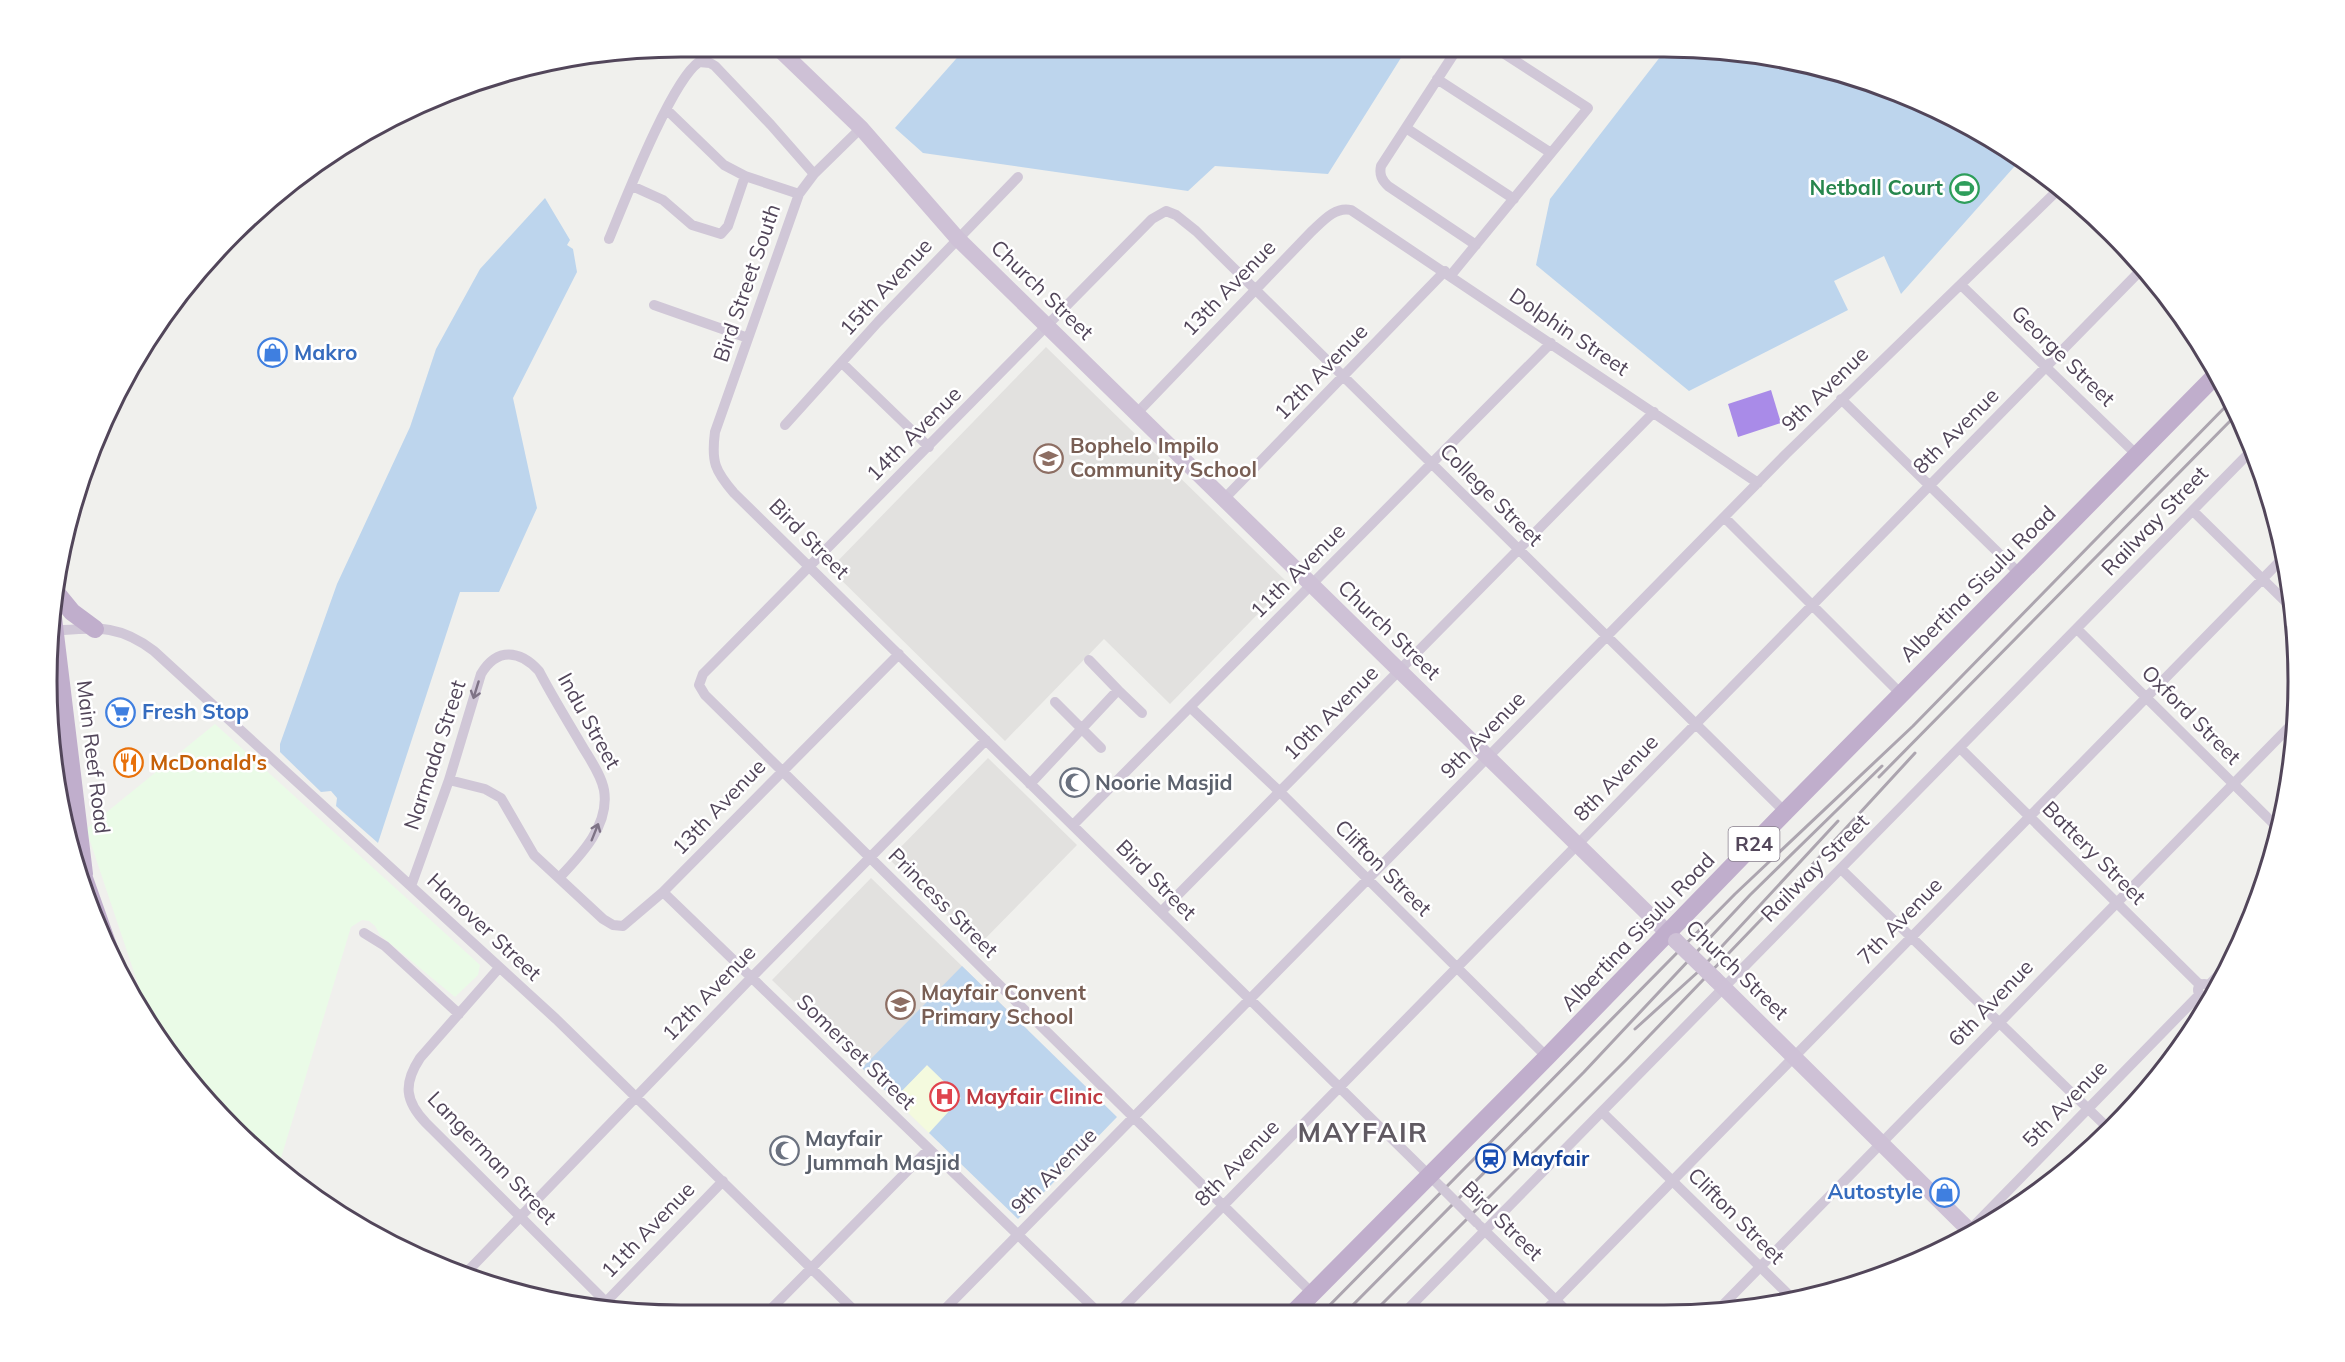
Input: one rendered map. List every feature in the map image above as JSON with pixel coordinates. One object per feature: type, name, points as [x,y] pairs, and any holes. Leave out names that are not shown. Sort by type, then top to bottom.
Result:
[{"type":"main road","name":"Church Street","points":[[787,57],[861,128],[940,221],[1047,328],[1137,413],[1719,983],[1881,1143],[1961,1229]]},
{"type":"main road","name":"Albertina Sisulu Road","points":[[1301,1305],[1435,1182],[1547,1057],[1672,937],[1785,812],[2210,381]]},
{"type":"main road","points":[[62,600],[72,612],[95,629]]},
{"type":"main road","name":"Main Reef Road","points":[[57,665],[81,854]]},
{"type":"street","points":[[1451,57],[1381,166],[1380,172],[1383,182],[1476,245]]},
{"type":"street","name":"12th Avenue","points":[[1224,499],[1343,376],[1476,245],[1588,108],[1509,57]]},
{"type":"street","points":[[609,239],[667,110],[691,69],[699,62],[710,63],[771,125],[813,174]]},
{"type":"street","points":[[1437,79],[1551,153]]},
{"type":"street","points":[[667,110],[715,159],[732,170],[799,194]]},
{"type":"street","name":"Bird Street South","points":[[716,472],[713,460],[715,432],[799,194],[813,174],[861,128]]},
{"type":"street","points":[[1406,128],[1514,199]]},
{"type":"street","points":[[632,186],[663,200],[692,225],[721,234],[728,226],[745,176]]},
{"type":"street","name":"15th Avenue","points":[[785,424],[1018,177]]},
{"type":"street","name":"9th Avenue","points":[[949,1305],[1841,399],[2054,194]]},
{"type":"street","name":"13th Avenue","points":[[1137,413],[1311,232],[1343,208],[1358,214]]},
{"type":"street","name":"College Street","points":[[1166,211],[1185,221],[1785,812]]},
{"type":"street","name":"14th Avenue","points":[[701,690],[699,686],[703,674],[1047,328],[1152,219],[1166,211]]},
{"type":"street","name":"Dolphin Street","points":[[1358,214],[1758,483]]},
{"type":"street","name":"8th Avenue","points":[[1126,1305],[2137,274]]},
{"type":"street","name":"George Street","points":[[1961,285],[2137,455]]},
{"type":"street","points":[[654,305],[748,338]]},
{"type":"street","name":"11th Avenue","points":[[1073,825],[1551,343]]},
{"type":"street","points":[[842,363],[928,447]]},
{"type":"street","points":[[1841,399],[2020,574]]},
{"type":"street","name":"10th Avenue","points":[[1161,912],[1654,412]]},
{"type":"street","name":"Railway Street","points":[[1412,1305],[1602,1112],[1719,983],[1842,870],[2246,456]]},
{"type":"street","name":"Bird Street","points":[[716,472],[734,493],[1561,1305]]},
{"type":"street","points":[[2193,510],[2283,599]]},
{"type":"street","points":[[1724,517],[1901,694]]},
{"type":"street","name":"7th Avenue","points":[[1551,1305],[2277,564]]},
{"type":"street","name":"Hanover Street","points":[[59,631],[95,629],[123,632],[138,639],[154,651],[556,1019],[849,1305]]},
{"type":"street","name":"Oxford Street","points":[[2077,629],[2272,822]]},
{"type":"street","name":"Narmada Street","points":[[411,886],[449,780],[481,674],[496,657],[515,654]]},
{"type":"street","name":"Indu Street","points":[[515,654],[527,660],[539,671],[592,763],[603,788],[604,805],[593,838],[582,854],[559,878]]},
{"type":"street","name":"13th Avenue","points":[[559,878],[603,919],[618,926],[630,922],[663,892],[899,654]]},
{"type":"street","points":[[1089,660],[1142,713]]},
{"type":"street","name":"Princess Street","points":[[701,690],[1313,1294]]},
{"type":"street","points":[[1030,784],[1118,690]]},
{"type":"street","points":[[1055,702],[1101,747]]},
{"type":"street","name":"Clifton Street","points":[[1190,707],[1280,792],[1547,1057]]},
{"type":"street","name":"6th Avenue","points":[[1726,1302],[2286,730]]},
{"type":"street","name":"12th Avenue","points":[[470,1268],[751,978],[986,740]]},
{"type":"street","name":"Battery Street","points":[[1960,748],[2205,990]]},
{"type":"street","points":[[449,780],[485,789],[501,798],[529,848],[559,878]]},
{"type":"street","points":[[1842,870],[2103,1124]]},
{"type":"street","name":"Somerset Street","points":[[663,892],[1091,1305]]},
{"type":"street","points":[[364,933],[385,946],[459,1014]]},
{"type":"street","name":"Langerman Street","points":[[499,968],[435,1039],[414,1067],[409,1081],[410,1103],[426,1123],[521,1216],[601,1300]]},
{"type":"street","name":"5th Avenue","points":[[1986,1215],[2204,993]]},
{"type":"street","name":"Clifton Street","points":[[1602,1112],[1787,1293]]},
{"type":"street","points":[[775,1305],[928,1150]]},
{"type":"street","name":"11th Avenue","points":[[612,1301],[723,1181]]},
{"type":"shaded area","points":[[958,57],[1401,57],[1328,174],[1215,166],[1188,191],[923,153],[895,128]]},
{"type":"shaded area","points":[[1660,57],[1745,62],[1826,78],[1903,104],[1940,121],[2016,165],[1901,294],[1884,256],[1834,281],[1848,310],[1689,391],[1536,265],[1550,199]]},
{"type":"shaded area","points":[[545,198],[570,240],[567,245],[573,249],[577,272],[513,398],[537,508],[499,592],[460,592],[378,843],[336,806],[337,798],[331,791],[321,792],[280,752],[280,744],[337,584],[410,427],[436,349],[480,269]]},
{"type":"shaded area","name":"Bophelo Impilo Community School","points":[[1046,347],[1288,583],[1170,704],[1104,639],[1005,741],[830,569]]},
{"type":"shaded area","points":[[1771,390],[1781,423],[1738,437],[1728,404]]},
{"type":"shaded area","points":[[215,724],[480,965],[478,975],[455,997],[380,935],[369,921],[362,920],[351,927],[281,1158],[302,1177],[240,1122],[186,1061],[162,1028],[141,993],[86,829]]},
{"type":"shaded area","points":[[988,758],[1077,845],[978,946],[889,859]]},
{"type":"shaded area","name":"Mayfair Convent Primary School","points":[[871,878],[1028,1030],[962,1099],[927,1065],[894,1099],[772,980]]},
{"type":"shaded area","points":[[962,966],[1117,1117],[1018,1219],[929,1133],[961,1098],[927,1065],[894,1099],[862,1068]]},
{"type":"shaded area","points":[[927,1065],[962,1099],[929,1133],[894,1099]]},
{"type":"railway","points":[[1330,1305],[1735,894],[1913,726],[2225,407]]},
{"type":"railway","points":[[1879,777],[2231,420]]},
{"type":"railway","points":[[1381,1305],[1626,1060],[1779,901],[1915,753]]},
{"type":"railway","points":[[1353,1305],[1584,1072],[1750,895],[1882,766]]},
{"type":"railway","points":[[1635,1029],[1699,971],[1838,821]]},
{"type":"place","name":"Netball Court","points":[[1964,188]]},
{"type":"place","name":"Makro","points":[[273,353]]},
{"type":"place","name":"Bophelo Impilo Community School","points":[[1049,458]]},
{"type":"place","name":"Fresh Stop","points":[[121,712]]},
{"type":"place","name":"McDonald's","points":[[129,763]]},
{"type":"place","name":"Noorie Masjid","points":[[1074,783]]},
{"type":"place","name":"Mayfair Convent Primary School","points":[[900,1005]]},
{"type":"place","name":"Mayfair Clinic","points":[[945,1097]]},
{"type":"place","name":"Mayfair Jummah Masjid","points":[[784,1151]]},
{"type":"place","name":"Mayfair","points":[[1491,1159]]},
{"type":"place","name":"Autostyle","points":[[1944,1192]]},
{"type":"district","name":"MAYFAIR","points":[[1363,1133]]}]
